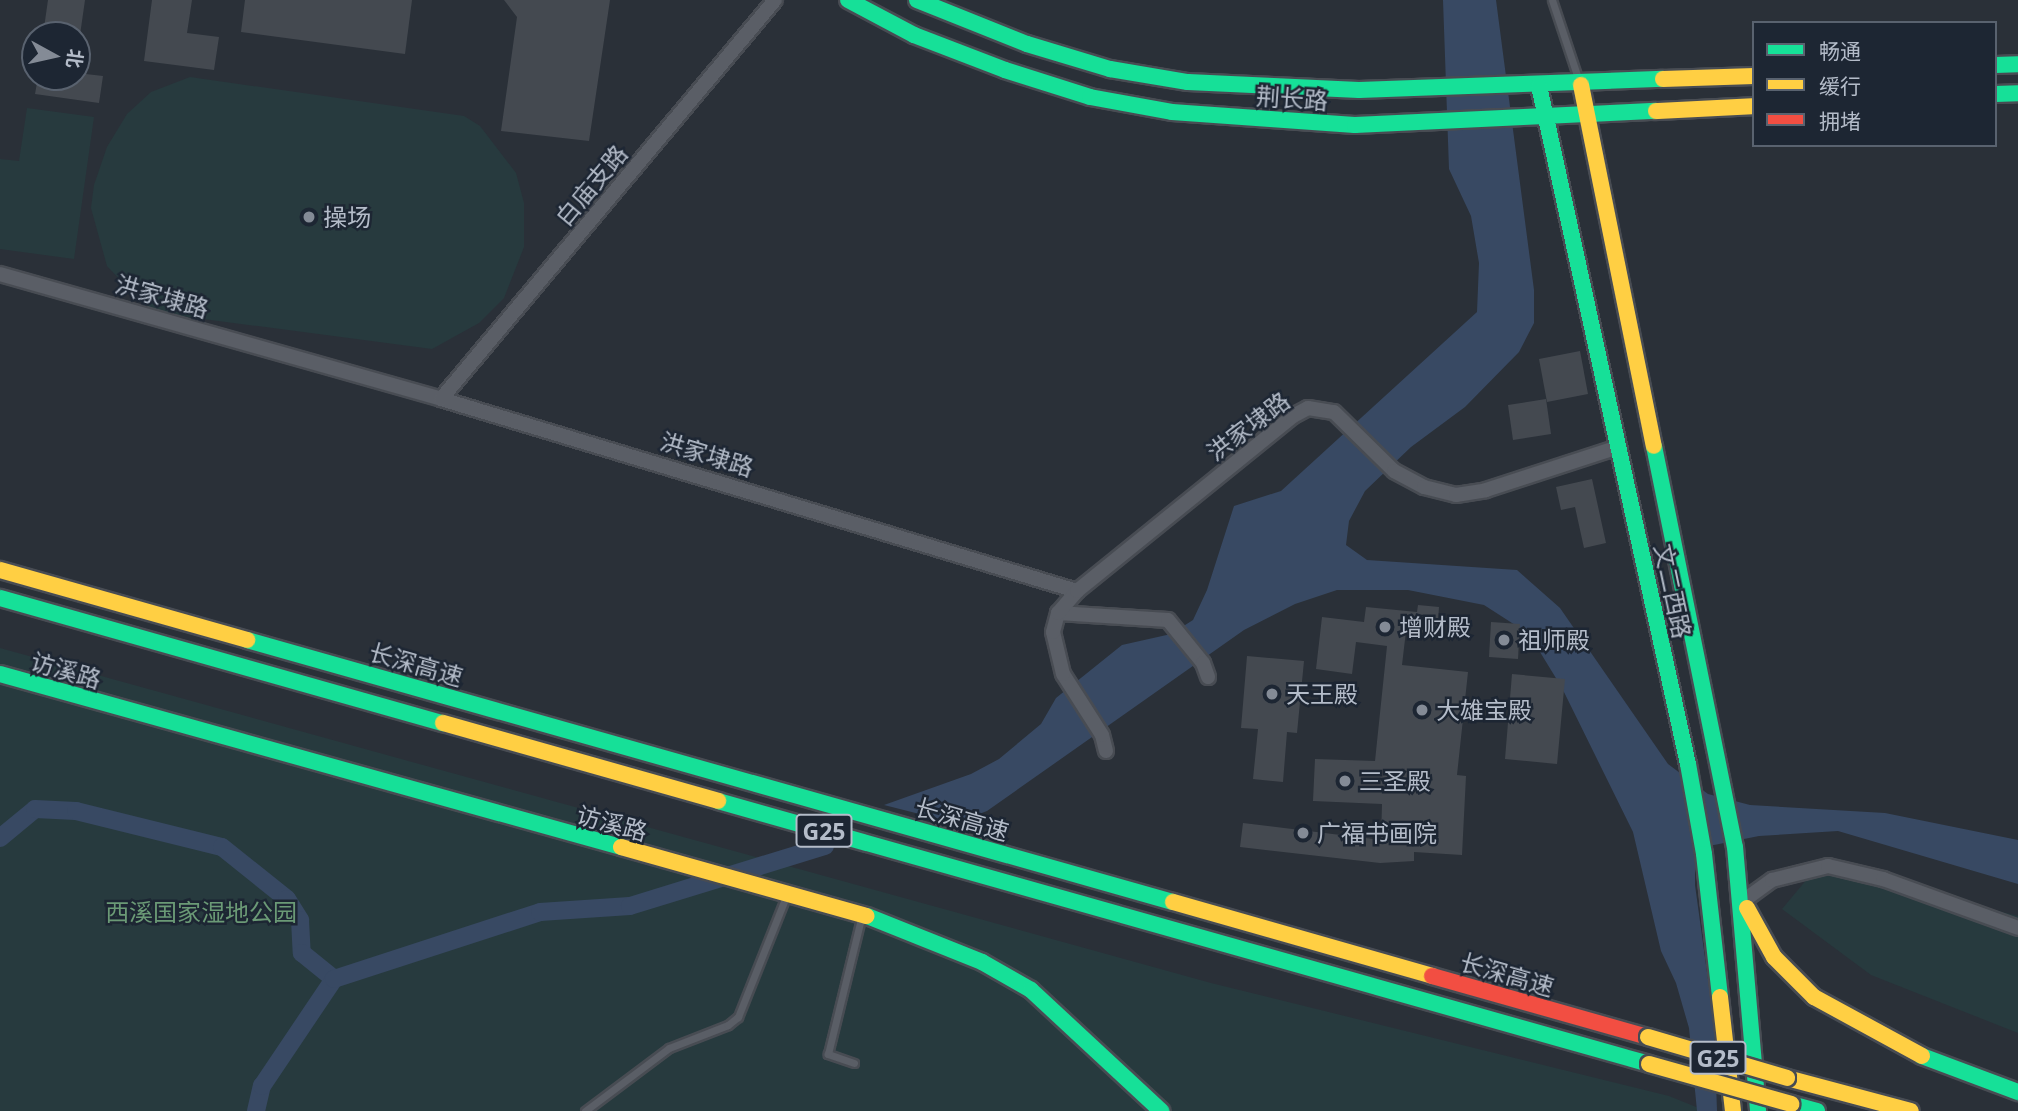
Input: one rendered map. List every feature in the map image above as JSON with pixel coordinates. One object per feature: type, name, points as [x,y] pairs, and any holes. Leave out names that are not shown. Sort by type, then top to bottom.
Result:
[{"type":"main road","name":"荆长路","points":[[848,0],[960,54],[1090,97],[1172,112],[1355,125],[1510,121],[1545,115],[1752,106]]},
{"type":"main road","name":"荆长路","points":[[917,0],[1027,44],[1110,69],[1278,89],[1435,87],[1508,82],[1539,86],[1581,85],[1752,76]]},
{"type":"main road","points":[[1997,65],[2018,64]]},
{"type":"main road","name":"文二西路","points":[[1581,85],[1718,757],[1743,901]]},
{"type":"main road","name":"文二西路","points":[[1539,86],[1688,764],[1704,854],[1733,1111]]},
{"type":"main road","points":[[1997,94],[2018,93]]},
{"type":"main road","name":"长深高速","points":[[0,570],[1911,1111]]},
{"type":"main road","name":"长深高速","points":[[0,598],[1817,1111]]},
{"type":"main road","name":"访溪路","points":[[0,674],[646,856],[787,893],[932,939],[1031,990],[1161,1111]]},
{"type":"main road","points":[[1743,901],[1774,957],[1814,997],[1905,1049],[2018,1092]]},
{"type":"main road","points":[[1743,901],[1758,1111]]},
{"type":"street","name":"白庙支路","points":[[441,399],[775,0]]},
{"type":"street","name":"洪家埭路","points":[[0,274],[441,399],[1077,591],[1293,416],[1323,408],[1344,421],[1394,471],[1424,487],[1456,495],[1486,490],[1618,447]]},
{"type":"street","points":[[1077,591],[1058,613],[1053,632],[1063,674],[1101,735],[1106,751]]},
{"type":"street","points":[[1058,613],[1119,620],[1142,617],[1176,626],[1205,670]]},
{"type":"street","points":[[1743,901],[1772,880],[1828,866],[1883,879],[2018,928]]},
{"type":"lane","points":[[1552,0],[1581,85]]},
{"type":"lane","points":[[585,1111],[669,1048],[728,1026],[738,1017],[787,893]]},
{"type":"lane","points":[[854,1063],[828,1054],[862,915]]},
{"type":"green space","name":"操场","points":[[190,77],[464,116],[480,126],[516,173],[524,203],[524,247],[504,298],[479,323],[432,349],[158,313],[144,305],[107,266],[91,208],[94,185],[107,147],[127,114],[151,92]]},
{"type":"green space","points":[[27,108],[94,117],[74,259],[0,249],[0,159],[19,161]]},
{"type":"green space","name":"西溪国家湿地公园","points":[[0,648],[1211,983],[1669,1096],[1706,1111],[0,1111]]},
{"type":"green space","points":[[1818,866],[2018,916],[2018,1033],[1871,975],[1782,909]]},
{"type":"water","points":[[1443,0],[1496,0],[1534,290],[1534,323],[1519,352],[1465,407],[1411,447],[1365,491],[1349,521],[1346,545],[1367,560],[1517,570],[1560,608],[1668,764],[1708,794],[1750,805],[1885,813],[2018,840],[2018,884],[1838,831],[1759,836],[1709,846],[1695,864],[1695,885],[1714,1023],[1717,1111],[1697,1111],[1689,1028],[1676,983],[1661,951],[1633,832],[1562,688],[1529,634],[1484,605],[1408,590],[1337,590],[1295,604],[1244,630],[987,811],[955,823],[884,805],[971,774],[999,759],[1041,724],[1056,698],[1122,645],[1171,634],[1193,620],[1207,590],[1234,506],[1281,491],[1477,312],[1479,263],[1471,216],[1449,169]]},
{"type":"building","points":[[48,0],[85,0],[82,21],[45,21]]},
{"type":"building","points":[[152,0],[192,0],[187,33],[219,37],[214,70],[144,61]]},
{"type":"building","points":[[245,0],[412,0],[405,54],[241,32]]},
{"type":"building","points":[[504,0],[610,0],[589,141],[501,131],[517,17]]},
{"type":"building","points":[[91,75],[103,76],[99,103],[35,94],[36,91],[91,91]]},
{"type":"building","points":[[1580,351],[1588,394],[1547,402],[1539,359]]},
{"type":"building","points":[[1546,399],[1551,434],[1513,440],[1508,405]]},
{"type":"building","points":[[1592,479],[1606,543],[1584,548],[1575,507],[1561,510],[1556,487]]},
{"type":"building","points":[[1418,605],[1439,607],[1437,634],[1406,631],[1402,665],[1468,672],[1457,775],[1466,776],[1462,855],[1414,852],[1414,861],[1380,863],[1240,847],[1243,823],[1381,840],[1382,804],[1313,801],[1315,759],[1375,761],[1387,646],[1356,642],[1352,674],[1316,669],[1322,617],[1364,622],[1366,607],[1417,612]]},
{"type":"building","name":"祖师殿","points":[[1491,622],[1520,624],[1518,659],[1489,657]]},
{"type":"building","name":"天王殿","points":[[1247,656],[1304,661],[1297,733],[1287,732],[1283,782],[1253,779],[1258,729],[1241,728]]},
{"type":"building","points":[[1512,674],[1565,679],[1557,764],[1505,759]]},
{"type":"waterway","points":[[0,838],[35,809],[76,811],[222,847],[287,899],[300,920],[302,953],[334,979]]},
{"type":"waterway","points":[[256,1111],[262,1086],[334,979],[540,912],[630,906],[825,846]]},
{"type":"traffic: fast","points":[[848,0],[914,35],[1005,70],[1090,97],[1172,112],[1355,125],[1656,111]]},
{"type":"traffic: fast","points":[[917,0],[1027,44],[1110,69],[1188,82],[1359,90],[1663,79]]},
{"type":"traffic: fast","points":[[1997,65],[2018,64]]},
{"type":"traffic: fast","points":[[1539,86],[1688,764],[1704,854],[1720,997]]},
{"type":"traffic: fast","points":[[1997,94],[2018,93]]},
{"type":"traffic: fast","points":[[1654,446],[1735,847],[1758,1111]]},
{"type":"traffic: fast","points":[[0,598],[443,723]]},
{"type":"traffic: fast","points":[[247,640],[1173,902]]},
{"type":"traffic: fast","points":[[0,674],[621,847]]},
{"type":"traffic: fast","points":[[718,801],[1649,1064]]},
{"type":"traffic: fast","points":[[867,916],[982,962],[1031,990],[1161,1111]]},
{"type":"traffic: fast","points":[[1922,1056],[2018,1092]]},
{"type":"traffic: fast","points":[[1791,1104],[1817,1111]]},
{"type":"traffic: slow","points":[[1663,79],[1752,76]]},
{"type":"traffic: slow","points":[[1581,85],[1654,446]]},
{"type":"traffic: slow","points":[[1656,111],[1752,106]]},
{"type":"traffic: slow","points":[[0,570],[247,640]]},
{"type":"traffic: slow","points":[[443,723],[718,801]]},
{"type":"traffic: slow","points":[[621,847],[867,916]]},
{"type":"traffic: slow","points":[[1173,902],[1432,976]]},
{"type":"traffic: slow","points":[[1747,908],[1774,957],[1814,997],[1922,1056]]},
{"type":"traffic: slow","points":[[1720,997],[1733,1111]]},
{"type":"traffic: slow","points":[[1648,1037],[1787,1078]]},
{"type":"traffic: slow","points":[[1649,1064],[1791,1104]]},
{"type":"traffic: slow","points":[[1787,1078],[1911,1111]]},
{"type":"traffic: jam","points":[[1432,976],[1648,1037]]},
{"type":"place","name":"操场","points":[[309,217]]},
{"type":"place","name":"增财殿","points":[[1385,627]]},
{"type":"place","name":"祖师殿","points":[[1504,640]]},
{"type":"place","name":"天王殿","points":[[1272,694]]},
{"type":"place","name":"大雄宝殿","points":[[1422,710]]},
{"type":"place","name":"三圣殿","points":[[1345,781]]},
{"type":"place","name":"广福书画院","points":[[1303,833]]}]
